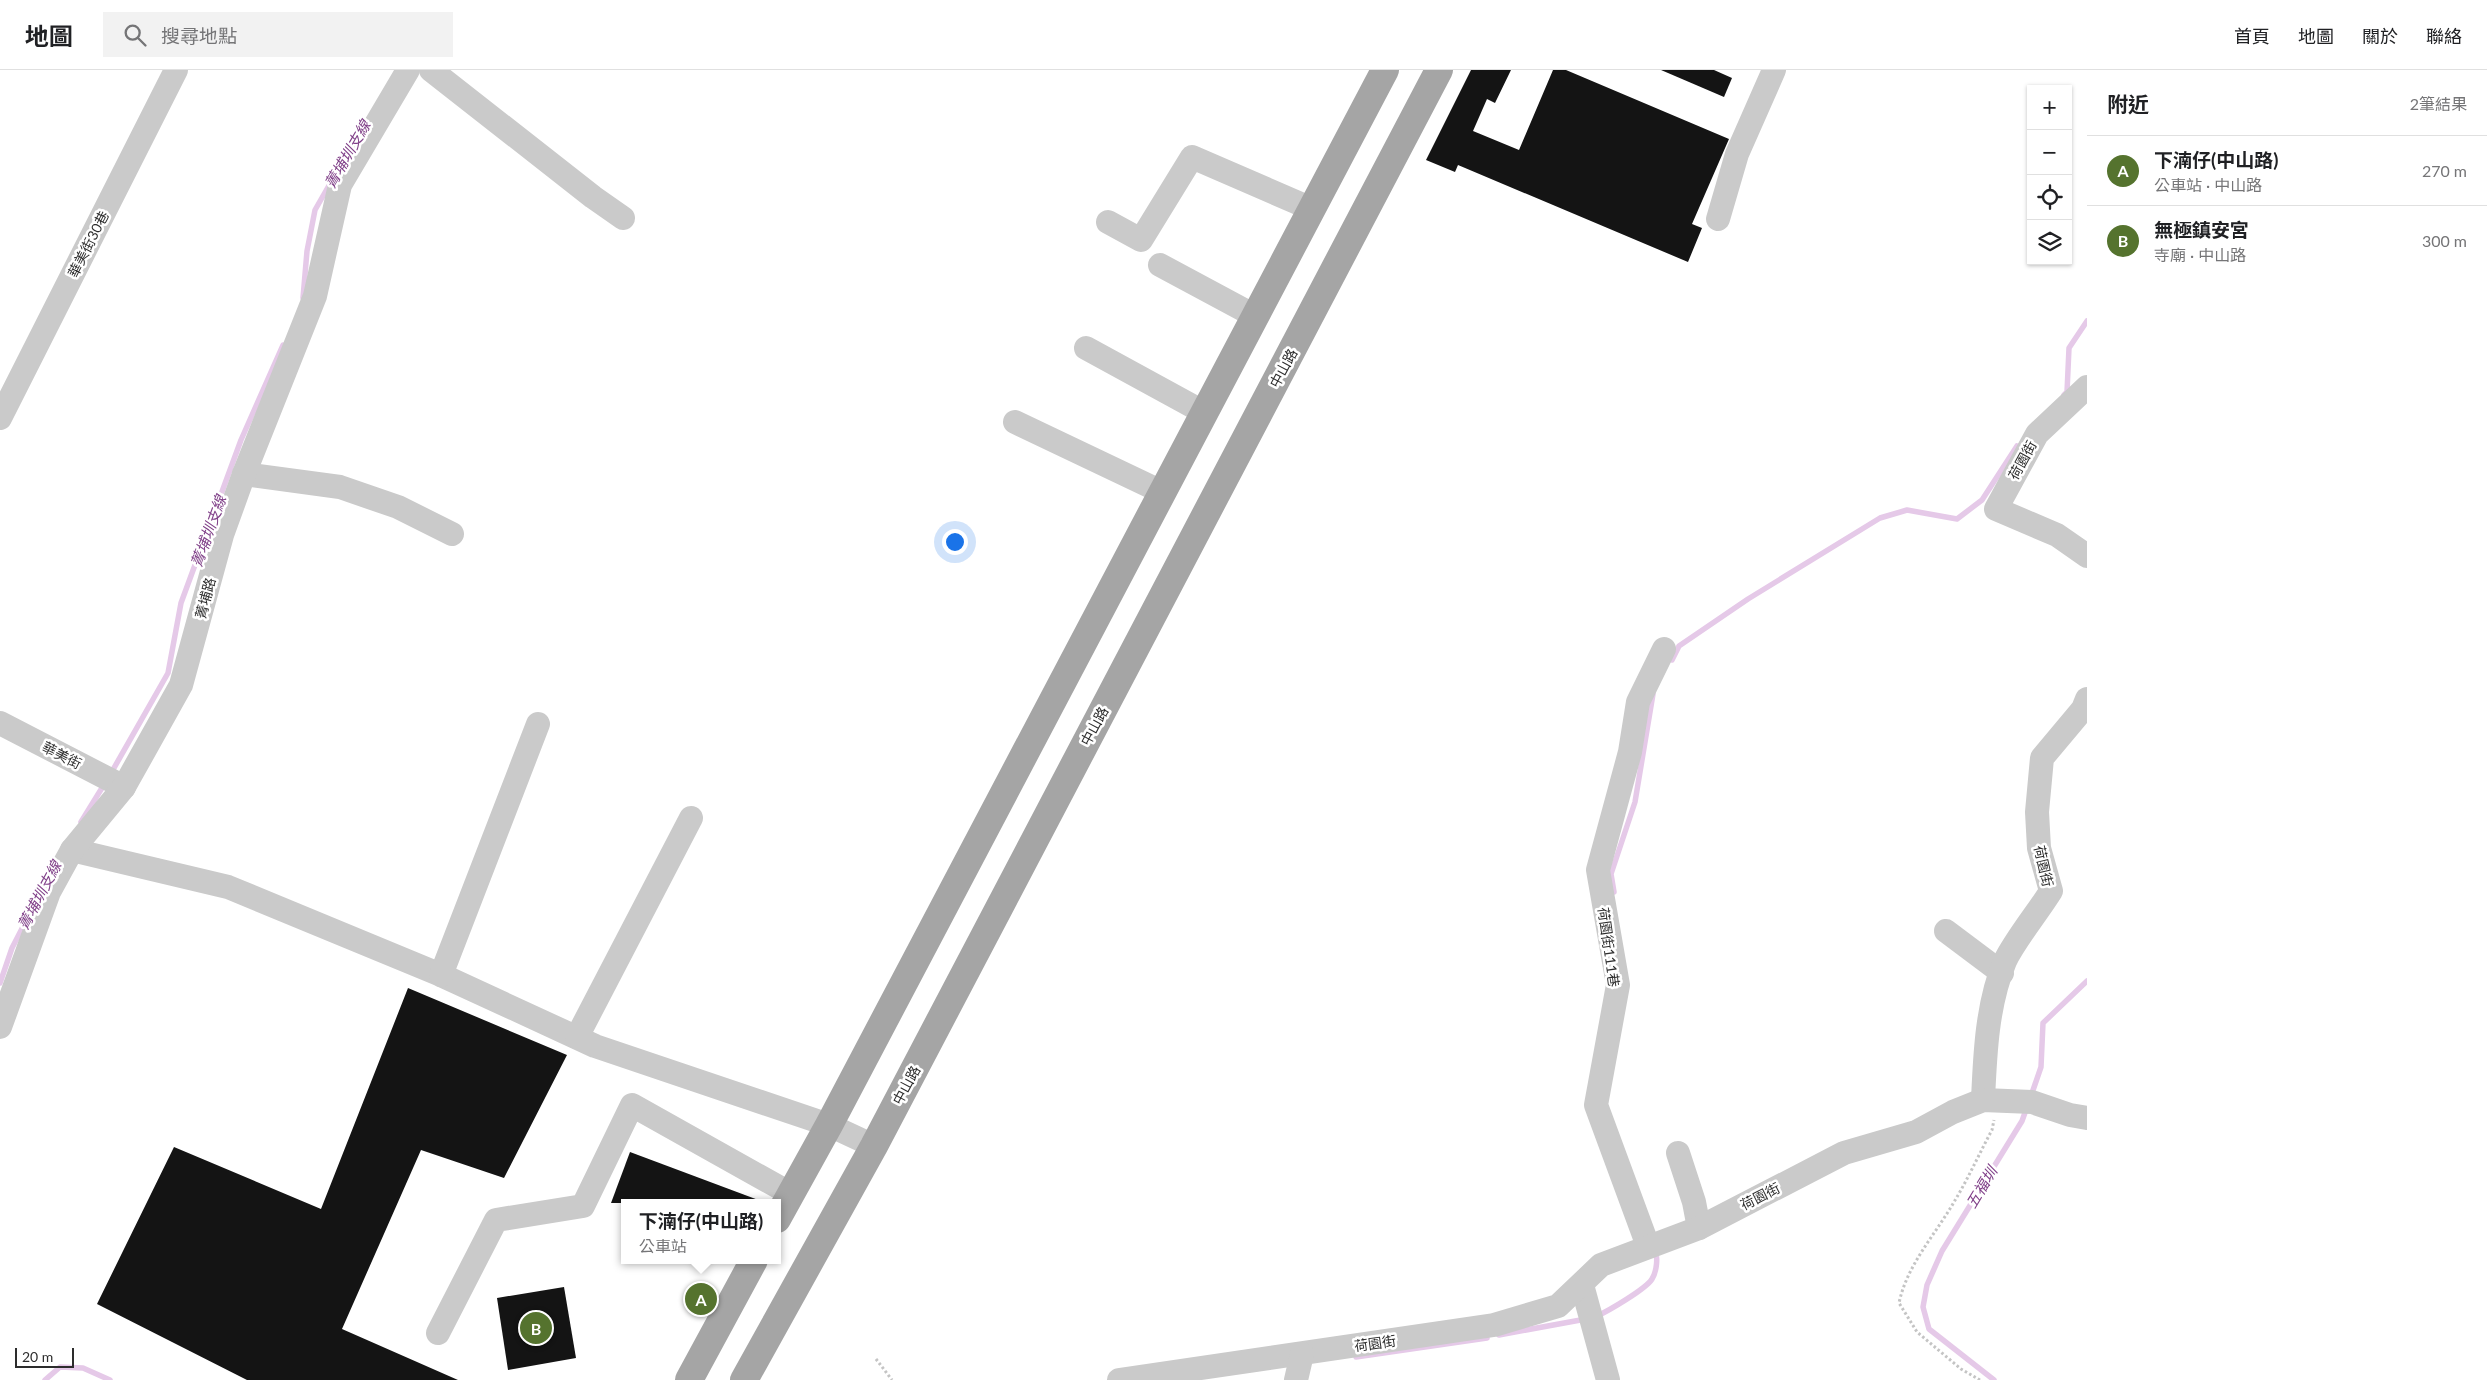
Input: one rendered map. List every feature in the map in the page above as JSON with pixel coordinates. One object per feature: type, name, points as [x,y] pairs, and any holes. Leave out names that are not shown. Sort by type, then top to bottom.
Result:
[{"type":"main road","points":[[781,1211],[829,1124],[1385,70]]},
{"type":"main road","name":"中山路","points":[[744,1380],[874,1146],[1439,70]]},
{"type":"main road","points":[[689,1380],[752,1264]]},
{"type":"street","name":"華美街30巷","points":[[0,418],[176,70]]},
{"type":"street","name":"菁埔路","points":[[0,1027],[9,971],[49,892],[72,850],[124,787],[181,685],[222,536],[244,474],[315,296],[340,184],[408,70]]},
{"type":"street","points":[[431,70],[593,198],[622,218]]},
{"type":"street","points":[[1718,219],[1737,154],[1774,70]]},
{"type":"street","points":[[1108,222],[1140,240],[1192,157],[1312,209]]},
{"type":"street","points":[[1160,265],[1255,316]]},
{"type":"street","points":[[1086,348],[1205,413]]},
{"type":"street","name":"荷園街","points":[[2087,387],[2037,434],[1996,509],[2057,535],[2087,556]]},
{"type":"street","points":[[1015,422],[1162,492]]},
{"type":"street","points":[[244,474],[340,487],[398,507],[452,534]]},
{"type":"street","name":"荷園街111巷","points":[[1648,1246],[1596,1105],[1618,984],[1598,870],[1630,752],[1638,702],[1664,648]]},
{"type":"street","name":"荷園街","points":[[1131,1379],[1494,1325],[1558,1306],[1602,1265],[1699,1228],[1844,1153],[1916,1132],[1952,1112],[1991,1100],[1985,1062],[1992,1006],[2005,961],[2052,891],[2039,848],[2037,812],[2042,758],[2086,706]]},
{"type":"street","name":"華美街","points":[[0,723],[124,787]]},
{"type":"street","points":[[441,975],[538,724]]},
{"type":"street","points":[[577,1037],[691,818]]},
{"type":"street","points":[[72,850],[228,887],[441,975],[604,1049],[829,1124],[874,1146]]},
{"type":"street","points":[[1946,931],[2002,972]]},
{"type":"street","points":[[1991,1100],[2032,1102],[2087,1118]]},
{"type":"street","points":[[438,1333],[496,1220],[583,1206],[632,1105],[791,1194]]},
{"type":"street","points":[[1678,1153],[1694,1202],[1699,1228]]},
{"type":"street","points":[[1582,1285],[1608,1380]]},
{"type":"street","points":[[1296,1380],[1302,1354]]},
{"type":"path","points":[[1980,1380],[1962,1369],[1917,1332],[1899,1303],[1902,1286],[1955,1201],[1992,1130],[1991,1100]]},
{"type":"path","points":[[876,1359],[892,1380]]},
{"type":"building","points":[[1471,70],[1511,70],[1495,103],[1487,99],[1473,131],[1519,150],[1553,70],[1566,70],[1729,139],[1692,224],[1702,228],[1688,262],[1458,165],[1455,172],[1426,160]]},
{"type":"building","points":[[1661,70],[1714,70],[1732,78],[1724,97]]},
{"type":"building","points":[[408,988],[567,1055],[504,1178],[421,1150],[342,1329],[458,1380],[247,1380],[97,1304],[174,1147],[321,1209]]},
{"type":"building","points":[[630,1152],[756,1199],[621,1199],[621,1203],[611,1203]]},
{"type":"building","points":[[564,1287],[576,1358],[508,1370],[497,1298]]},
{"type":"waterway","name":"菁埔圳支線","points":[[303,298],[307,251],[315,210],[331,182]]},
{"type":"waterway","points":[[2064,395],[2067,392],[2069,348],[2087,321]]},
{"type":"waterway","name":"菁埔圳支線","points":[[110,775],[168,673],[181,603],[241,440],[283,345]]},
{"type":"waterway","points":[[1672,660],[1679,646],[1748,599],[1880,518],[1907,510],[1957,519],[1982,500],[2017,446]]},
{"type":"waterway","points":[[1614,892],[1611,874],[1635,802],[1653,694]]},
{"type":"waterway","name":"菁埔圳支線","points":[[81,822],[105,783]]},
{"type":"waterway","name":"菁埔圳支線","points":[[0,983],[12,948],[29,915]]},
{"type":"waterway","name":"五福圳","points":[[2031,1096],[2041,1067],[2043,1023],[2087,981]]},
{"type":"waterway","name":"五福圳","points":[[1994,1380],[1929,1329],[1923,1307],[1927,1285],[1942,1251],[2022,1121],[2027,1107]]},
{"type":"waterway","points":[[1597,1316],[1626,1299],[1652,1279],[1656,1268],[1655,1249]]},
{"type":"waterway","points":[[1499,1335],[1586,1319]]},
{"type":"waterway","points":[[1356,1357],[1487,1338]]},
{"type":"waterway","points":[[45,1380],[60,1367],[83,1368],[110,1380]]},
{"type":"place","name":"下湳仔(中山路)","points":[[701,1299]]},
{"type":"place","name":"無極鎮安宮","points":[[536,1328]]}]
